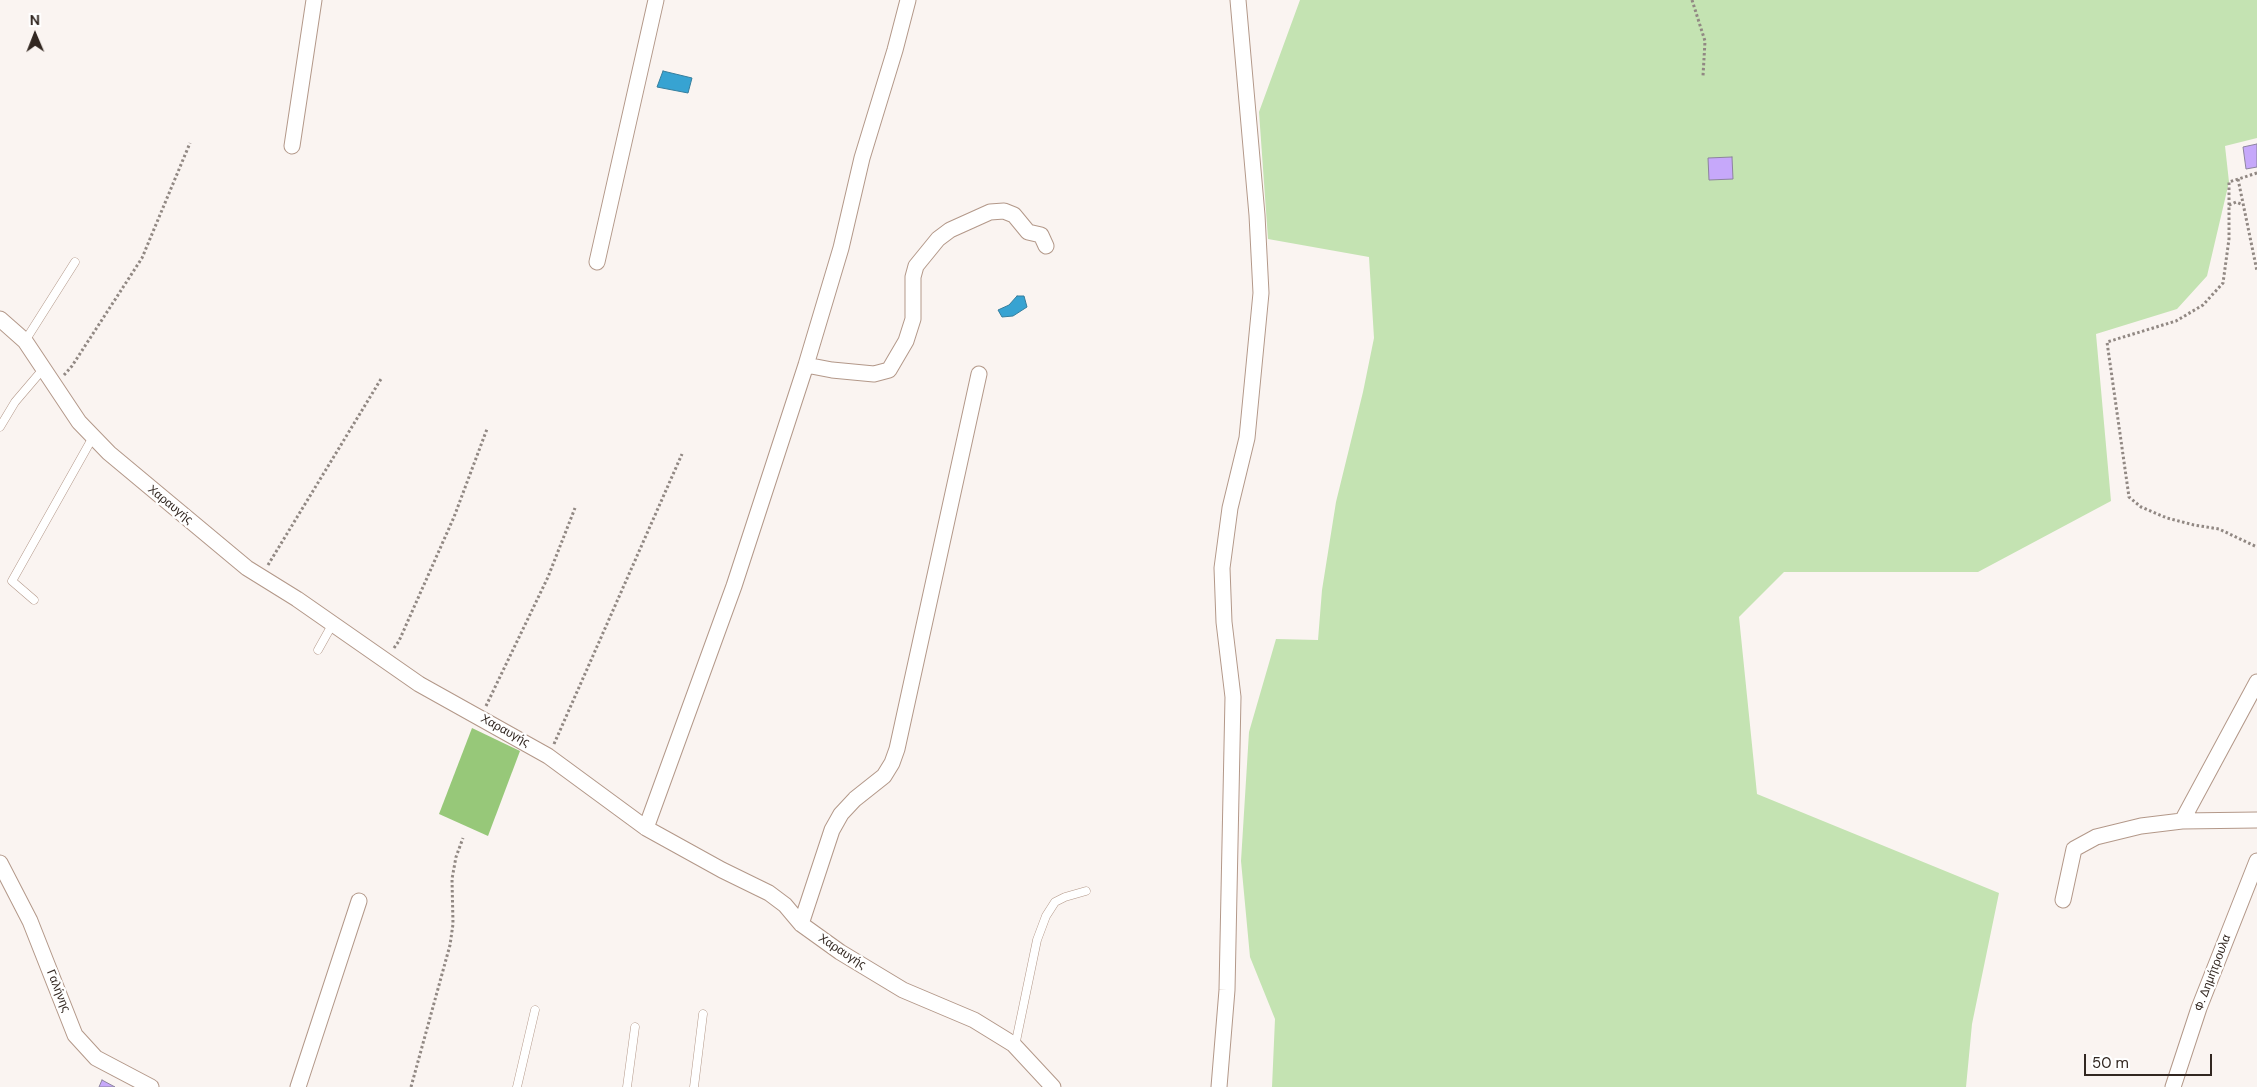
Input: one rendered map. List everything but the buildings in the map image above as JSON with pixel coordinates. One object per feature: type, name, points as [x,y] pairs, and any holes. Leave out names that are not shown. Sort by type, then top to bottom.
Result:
[{"type":"street","points":[[292,146],[314,0]]},
{"type":"street","points":[[597,262],[656,0]]},
{"type":"street","points":[[646,828],[734,586],[806,365],[841,248],[862,158],[908,0]]},
{"type":"street","points":[[1219,1087],[1227,990],[1233,706],[1224,622],[1222,568],[1230,508],[1247,438],[1261,293],[1257,215],[1238,0]]},
{"type":"street","points":[[806,365],[832,370],[874,374],[889,370],[906,341],[913,319],[912,283],[916,266],[938,239],[950,230],[990,212],[1004,211],[1014,216],[1028,232],[1041,236],[1046,246]]},
{"type":"street","name":"Χαραυγής","points":[[0,319],[25,341],[79,422],[109,454],[247,568],[419,684],[548,756],[646,828],[722,870],[769,893],[785,905],[802,924],[840,952],[903,990],[974,1020],[1015,1046],[1052,1087]]},
{"type":"street","points":[[802,924],[832,830],[841,814],[850,804],[884,776],[892,763],[897,749],[979,374]]},
{"type":"street","points":[[2182,820],[2257,682]]},
{"type":"street","points":[[2063,900],[2074,849],[2096,836],[2141,826],[2182,820],[2257,820]]},
{"type":"street","name":"Φ. Δημήτρουλα","points":[[2173,1087],[2199,1008],[2257,861]]},
{"type":"street","name":"Γαλήνης","points":[[0,863],[30,921],[75,1035],[96,1058],[151,1087]]},
{"type":"street","points":[[298,1087],[359,901]]},
{"type":"lane","points":[[25,341],[75,262]]},
{"type":"lane","points":[[0,427],[15,402],[44,368]]},
{"type":"lane","points":[[34,600],[12,581],[93,437]]},
{"type":"lane","points":[[318,650],[332,625]]},
{"type":"lane","points":[[1015,1046],[1037,940],[1046,916],[1055,902],[1086,891]]},
{"type":"lane","points":[[518,1087],[535,1010]]},
{"type":"lane","points":[[694,1087],[703,1014]]},
{"type":"lane","points":[[627,1087],[635,1027]]},
{"type":"path","points":[[1692,0],[1705,41],[1703,76]]},
{"type":"path","points":[[55,384],[72,366],[142,258],[190,143]]},
{"type":"path","points":[[2257,173],[2229,182],[2228,239],[2222,283],[2216,290],[2203,304],[2176,321],[2106,342],[2123,470],[2129,497],[2141,507],[2167,518],[2194,526],[2218,529],[2257,547]]},
{"type":"path","points":[[2238,178],[2257,271]]},
{"type":"path","points":[[2229,206],[2236,202],[2243,205]]},
{"type":"path","points":[[261,576],[381,379]]},
{"type":"path","points":[[391,665],[391,650],[400,641],[435,560],[487,429]]},
{"type":"path","points":[[548,756],[682,454]]},
{"type":"path","points":[[480,718],[548,577],[575,508]]},
{"type":"path","points":[[411,1087],[450,945],[454,924],[452,879],[456,857],[463,838]]},
{"type":"green space","points":[[1300,0],[2257,0],[2257,138],[2225,146],[2229,182],[2207,276],[2177,309],[2096,334],[2111,501],[1978,572],[1784,572],[1739,617],[1757,794],[1999,893],[1972,1024],[1966,1087],[1272,1087],[1275,1019],[1250,957],[1241,861],[1249,732],[1276,639],[1318,640],[1322,590],[1336,502],[1374,338],[1369,257],[1268,239],[1259,112]]},
{"type":"green space","points":[[472,728],[520,751],[488,836],[439,814]]},
{"type":"water","points":[[663,71],[692,78],[688,93],[657,87]]},
{"type":"water","points":[[1017,296],[1024,296],[1027,307],[1013,316],[1002,317],[998,310],[1009,305]]}]
